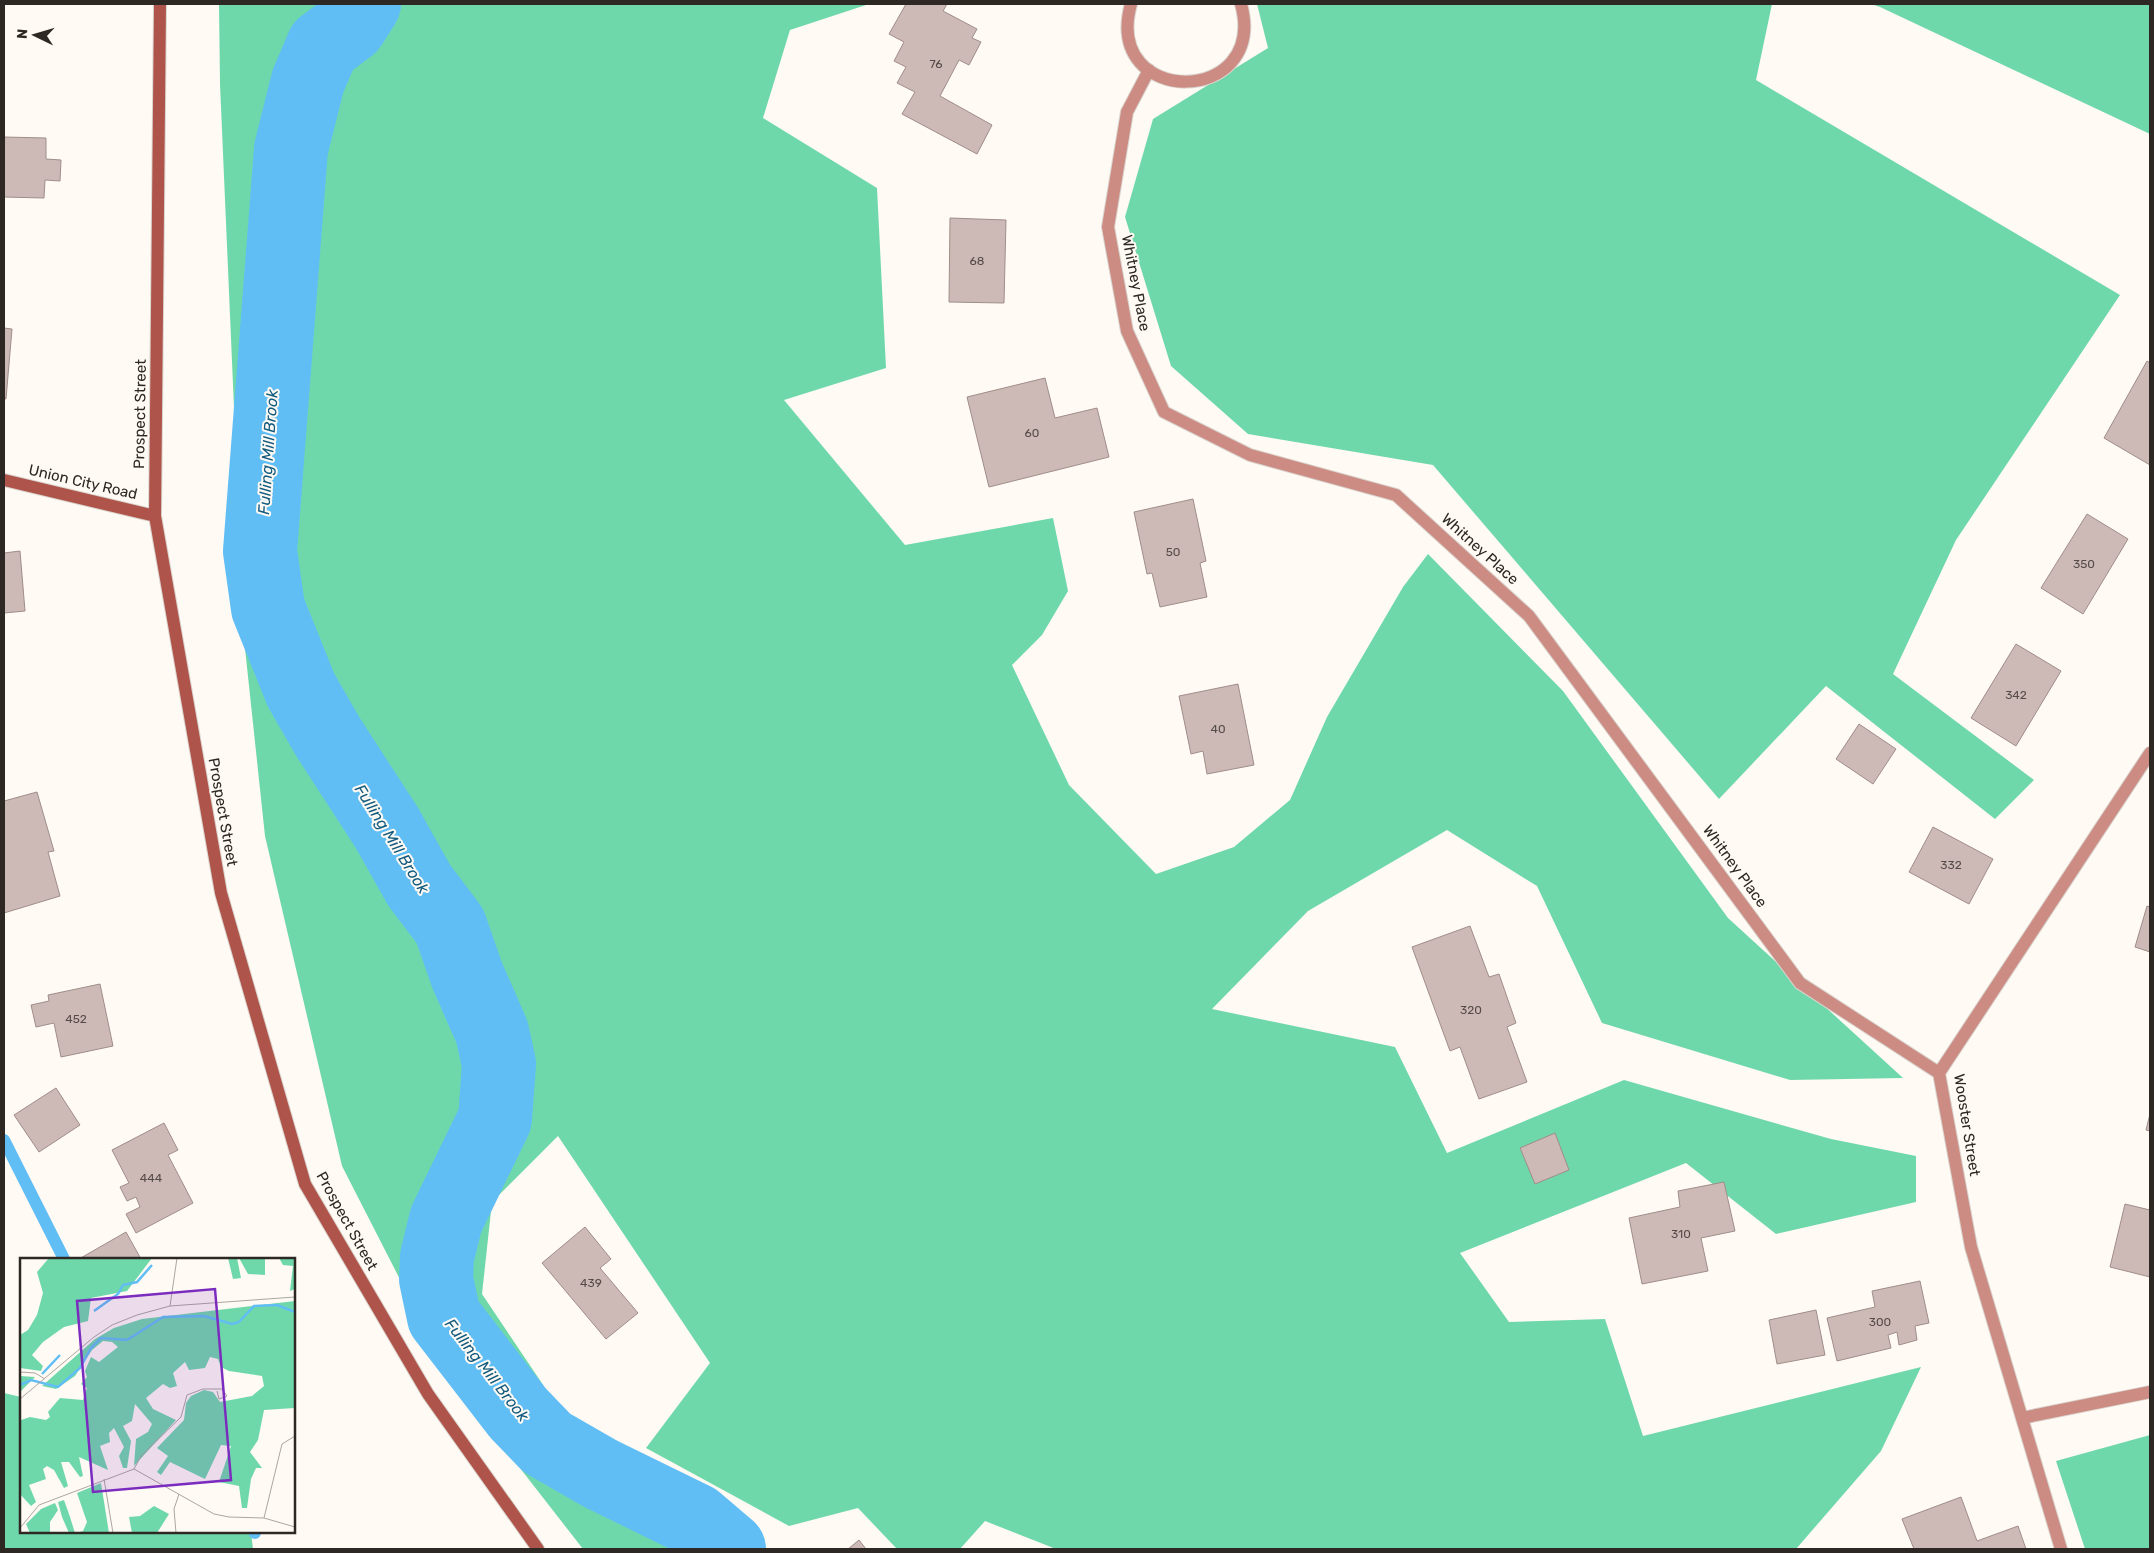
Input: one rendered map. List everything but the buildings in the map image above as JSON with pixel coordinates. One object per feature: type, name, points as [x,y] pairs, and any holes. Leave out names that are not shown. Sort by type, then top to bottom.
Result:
[{"type":"main road","name":"Prospect Street","points":[[160,4],[155,516],[221,893],[305,1184],[428,1394],[538,1549]]},
{"type":"main road","name":"Union City Road","points":[[4,480],[155,516]]},
{"type":"street","points":[[1131,4],[1127,18],[1128,38],[1136,56],[1149,70],[1167,80],[1186,83],[1206,80],[1223,70],[1235,55],[1243,38],[1245,18],[1241,4]]},
{"type":"street","name":"Whitney Place","points":[[1149,70],[1127,112],[1108,227],[1127,331],[1164,412],[1250,455],[1396,495],[1529,616],[1800,983],[1939,1073]]},
{"type":"street","name":"Wooster Street","points":[[2061,1549],[1971,1247],[1939,1073],[2150,753]]},
{"type":"street","points":[[2022,1418],[2150,1392]]},
{"type":"green space","points":[[219,4],[869,4],[790,30],[763,118],[877,188],[886,368],[784,400],[905,545],[1053,518],[1068,591],[1042,635],[1012,665],[1069,785],[1156,874],[1234,847],[1290,800],[1327,717],[1403,587],[1428,554],[1563,691],[1728,918],[1903,1078],[1790,1080],[1602,1023],[1537,886],[1447,830],[1308,911],[1212,1009],[1395,1047],[1447,1153],[1624,1080],[1831,1139],[1916,1156],[1916,1202],[1776,1234],[1686,1163],[1460,1253],[1509,1322],[1605,1319],[1643,1436],[1921,1367],[1881,1451],[1796,1549],[1056,1549],[985,1521],[960,1549],[897,1549],[858,1508],[789,1526],[646,1448],[710,1363],[558,1136],[492,1202],[482,1294],[570,1425],[730,1549],[583,1549],[452,1381],[342,1166],[265,836],[244,639],[220,84]]},
{"type":"green space","points":[[1257,4],[1772,4],[1756,80],[2120,295],[1956,540],[1893,674],[2034,780],[1995,819],[1826,686],[1719,799],[1433,465],[1248,434],[1171,366],[1125,217],[1153,119],[1268,48]]},
{"type":"green space","points":[[1871,4],[2150,4],[2150,134],[1880,7]]},
{"type":"green space","points":[[4,1393],[20,1397],[20,1533],[251,1533],[253,1549],[4,1549]]},
{"type":"green space","points":[[2150,1435],[2150,1549],[2085,1549],[2056,1461]]},
{"type":"waterway","name":"Fulling Mill Brook","points":[[364,4],[350,26],[323,46],[308,81],[291,149],[260,551],[268,608],[301,690],[328,737],[387,828],[419,885],[450,926],[467,975],[492,1032],[499,1064],[495,1119],[446,1220],[437,1257],[436,1279],[444,1317],[518,1413],[547,1443],[601,1474],[695,1520],[729,1549]]},
{"type":"waterway","points":[[4,1140],[63,1258]]}]
